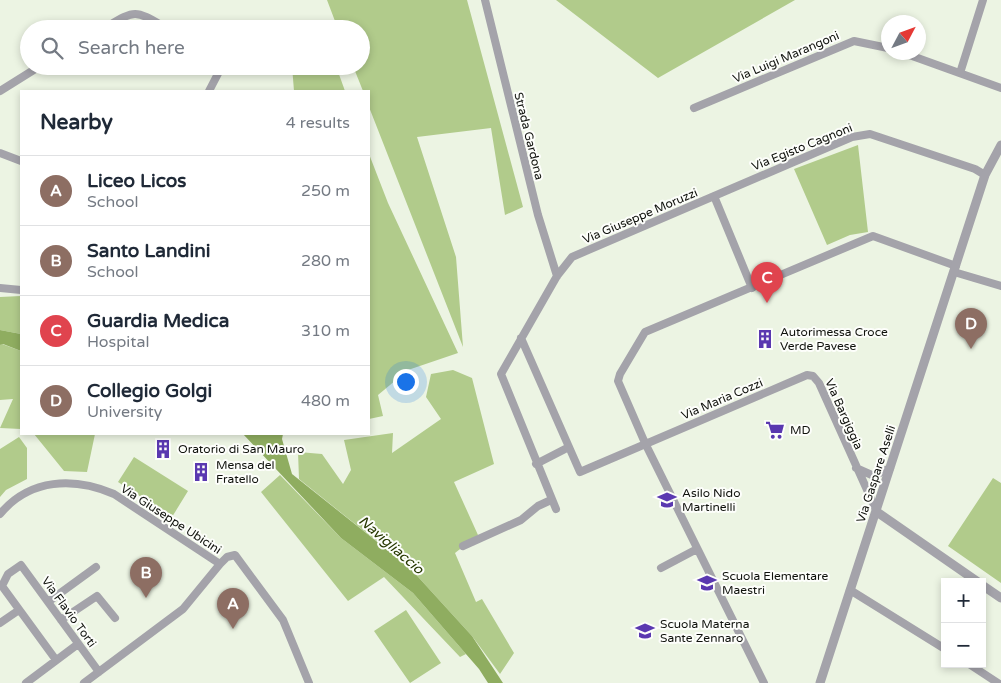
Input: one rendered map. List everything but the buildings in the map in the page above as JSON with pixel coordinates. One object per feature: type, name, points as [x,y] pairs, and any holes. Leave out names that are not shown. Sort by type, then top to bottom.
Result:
[{"type":"street","name":"Strada Gardona","points":[[486,0],[538,215],[557,276]]},
{"type":"street","points":[[960,73],[983,0]]},
{"type":"street","points":[[118,20],[130,13],[143,14],[153,20]]},
{"type":"street","name":"Via Luigi Marangoni","points":[[694,108],[854,40],[881,46]]},
{"type":"street","points":[[924,60],[1001,88]]},
{"type":"street","points":[[0,91],[26,75]]},
{"type":"street","points":[[210,90],[217,75]]},
{"type":"street","name":"Via Egisto Cagnoni","points":[[714,196],[852,137],[870,134],[975,169],[985,175]]},
{"type":"street","name":"Via Gaspare Aselli","points":[[820,683],[985,175],[1001,145]]},
{"type":"street","points":[[0,153],[20,161]]},
{"type":"street","name":"Via Giuseppe Moruzzi","points":[[556,509],[536,464],[501,374],[557,276],[572,257],[714,196],[752,288]]},
{"type":"street","points":[[764,683],[645,444],[618,381],[645,332],[873,236],[1001,286]]},
{"type":"street","points":[[0,288],[20,290]]},
{"type":"street","points":[[521,338],[580,472],[645,444]]},
{"type":"street","name":"Via Bargiggia","points":[[808,375],[817,380],[876,512]]},
{"type":"street","name":"Via Maria Cozzi","points":[[645,444],[808,375]]},
{"type":"street","points":[[536,464],[569,447]]},
{"type":"street","name":"Via Bargiggia","points":[[856,467],[864,473],[874,476],[890,468]]},
{"type":"street","name":"Via Giuseppe Ubicini","points":[[0,514],[18,498],[36,488],[63,482],[94,486],[114,494],[220,564]]},
{"type":"street","points":[[464,546],[521,520],[538,506],[551,500]]},
{"type":"street","points":[[876,512],[972,578]]},
{"type":"street","points":[[660,568],[697,549]]},
{"type":"street","points":[[84,683],[183,609],[220,564],[227,557],[235,554],[282,620],[310,683]]},
{"type":"street","name":"Via Flavio Torti","points":[[19,610],[2,586],[8,574],[21,565],[99,672]]},
{"type":"street","points":[[48,602],[96,567]]},
{"type":"street","points":[[986,588],[1001,598]]},
{"type":"street","points":[[850,590],[941,647]]},
{"type":"street","points":[[61,620],[97,596],[114,618]]},
{"type":"street","points":[[0,623],[19,610],[56,660]]},
{"type":"street","points":[[26,683],[78,644]]},
{"type":"street","points":[[975,668],[998,683]]},
{"type":"shaded area","points":[[327,0],[467,0],[523,207],[505,215],[491,128],[417,137],[456,257],[463,347],[370,110],[370,90],[363,90],[357,75],[370,75],[370,20],[335,20]]},
{"type":"shaded area","points":[[556,0],[795,0],[658,78]]},
{"type":"shaded area","points":[[293,75],[339,75],[345,90],[294,90]]},
{"type":"shaded area","points":[[858,145],[868,232],[850,235],[827,245],[794,169]]},
{"type":"shaded area","points":[[370,157],[388,203],[458,353],[408,370],[378,395],[383,416],[370,419]]},
{"type":"shaded area","points":[[20,296],[20,334],[0,330],[0,297]]},
{"type":"shaded area","points":[[0,330],[20,334],[20,351],[3,344],[0,345]]},
{"type":"shaded area","points":[[2,344],[20,351],[20,429],[0,428],[13,399],[0,400],[0,345]]},
{"type":"shaded area","points":[[453,370],[472,378],[494,464],[454,482],[478,535],[455,553],[476,602],[482,599],[514,653],[500,674],[472,636],[410,568],[299,479],[298,452],[322,454],[343,484],[351,470],[344,440],[393,433],[392,453],[441,419],[426,397],[431,374]]},
{"type":"shaded area","points":[[35,435],[95,435],[87,472],[64,471]]},
{"type":"shaded area","points":[[244,435],[283,435],[282,439],[292,474],[410,568],[472,636],[503,683],[488,683],[479,669],[413,593],[341,538]]},
{"type":"shaded area","points":[[19,437],[27,448],[27,479],[6,490],[0,497],[0,449]]},
{"type":"shaded area","points":[[134,457],[188,491],[172,517],[118,482]]},
{"type":"shaded area","points":[[280,475],[341,538],[413,593],[466,654],[460,657],[384,577],[348,601],[261,492]]},
{"type":"shaded area","points":[[993,478],[1001,483],[1001,583],[948,546]]},
{"type":"shaded area","points":[[406,610],[441,663],[410,683],[374,631]]},
{"type":"place","name":"Guardia Medica","points":[[767,303]]},
{"type":"place","name":"Autorimessa Croce Verde Pavese","points":[[765,339]]},
{"type":"place","name":"Collegio Golgi","points":[[971,349]]},
{"type":"place","name":"MD","points":[[775,430]]},
{"type":"place","name":"Oratorio di San Mauro","points":[[163,449]]},
{"type":"place","name":"Mensa del Fratello","points":[[201,472]]},
{"type":"place","name":"Asilo Nido Martinelli","points":[[667,500]]},
{"type":"place","name":"Scuola Elementare Maestri","points":[[707,583]]},
{"type":"place","name":"Santo Landini","points":[[146,598]]},
{"type":"place","name":"Liceo Licos","points":[[233,629]]},
{"type":"place","name":"Scuola Materna Sante Zennaro","points":[[645,631]]},
{"type":"water label","name":"Navigliaccio","points":[[391,545]]}]
